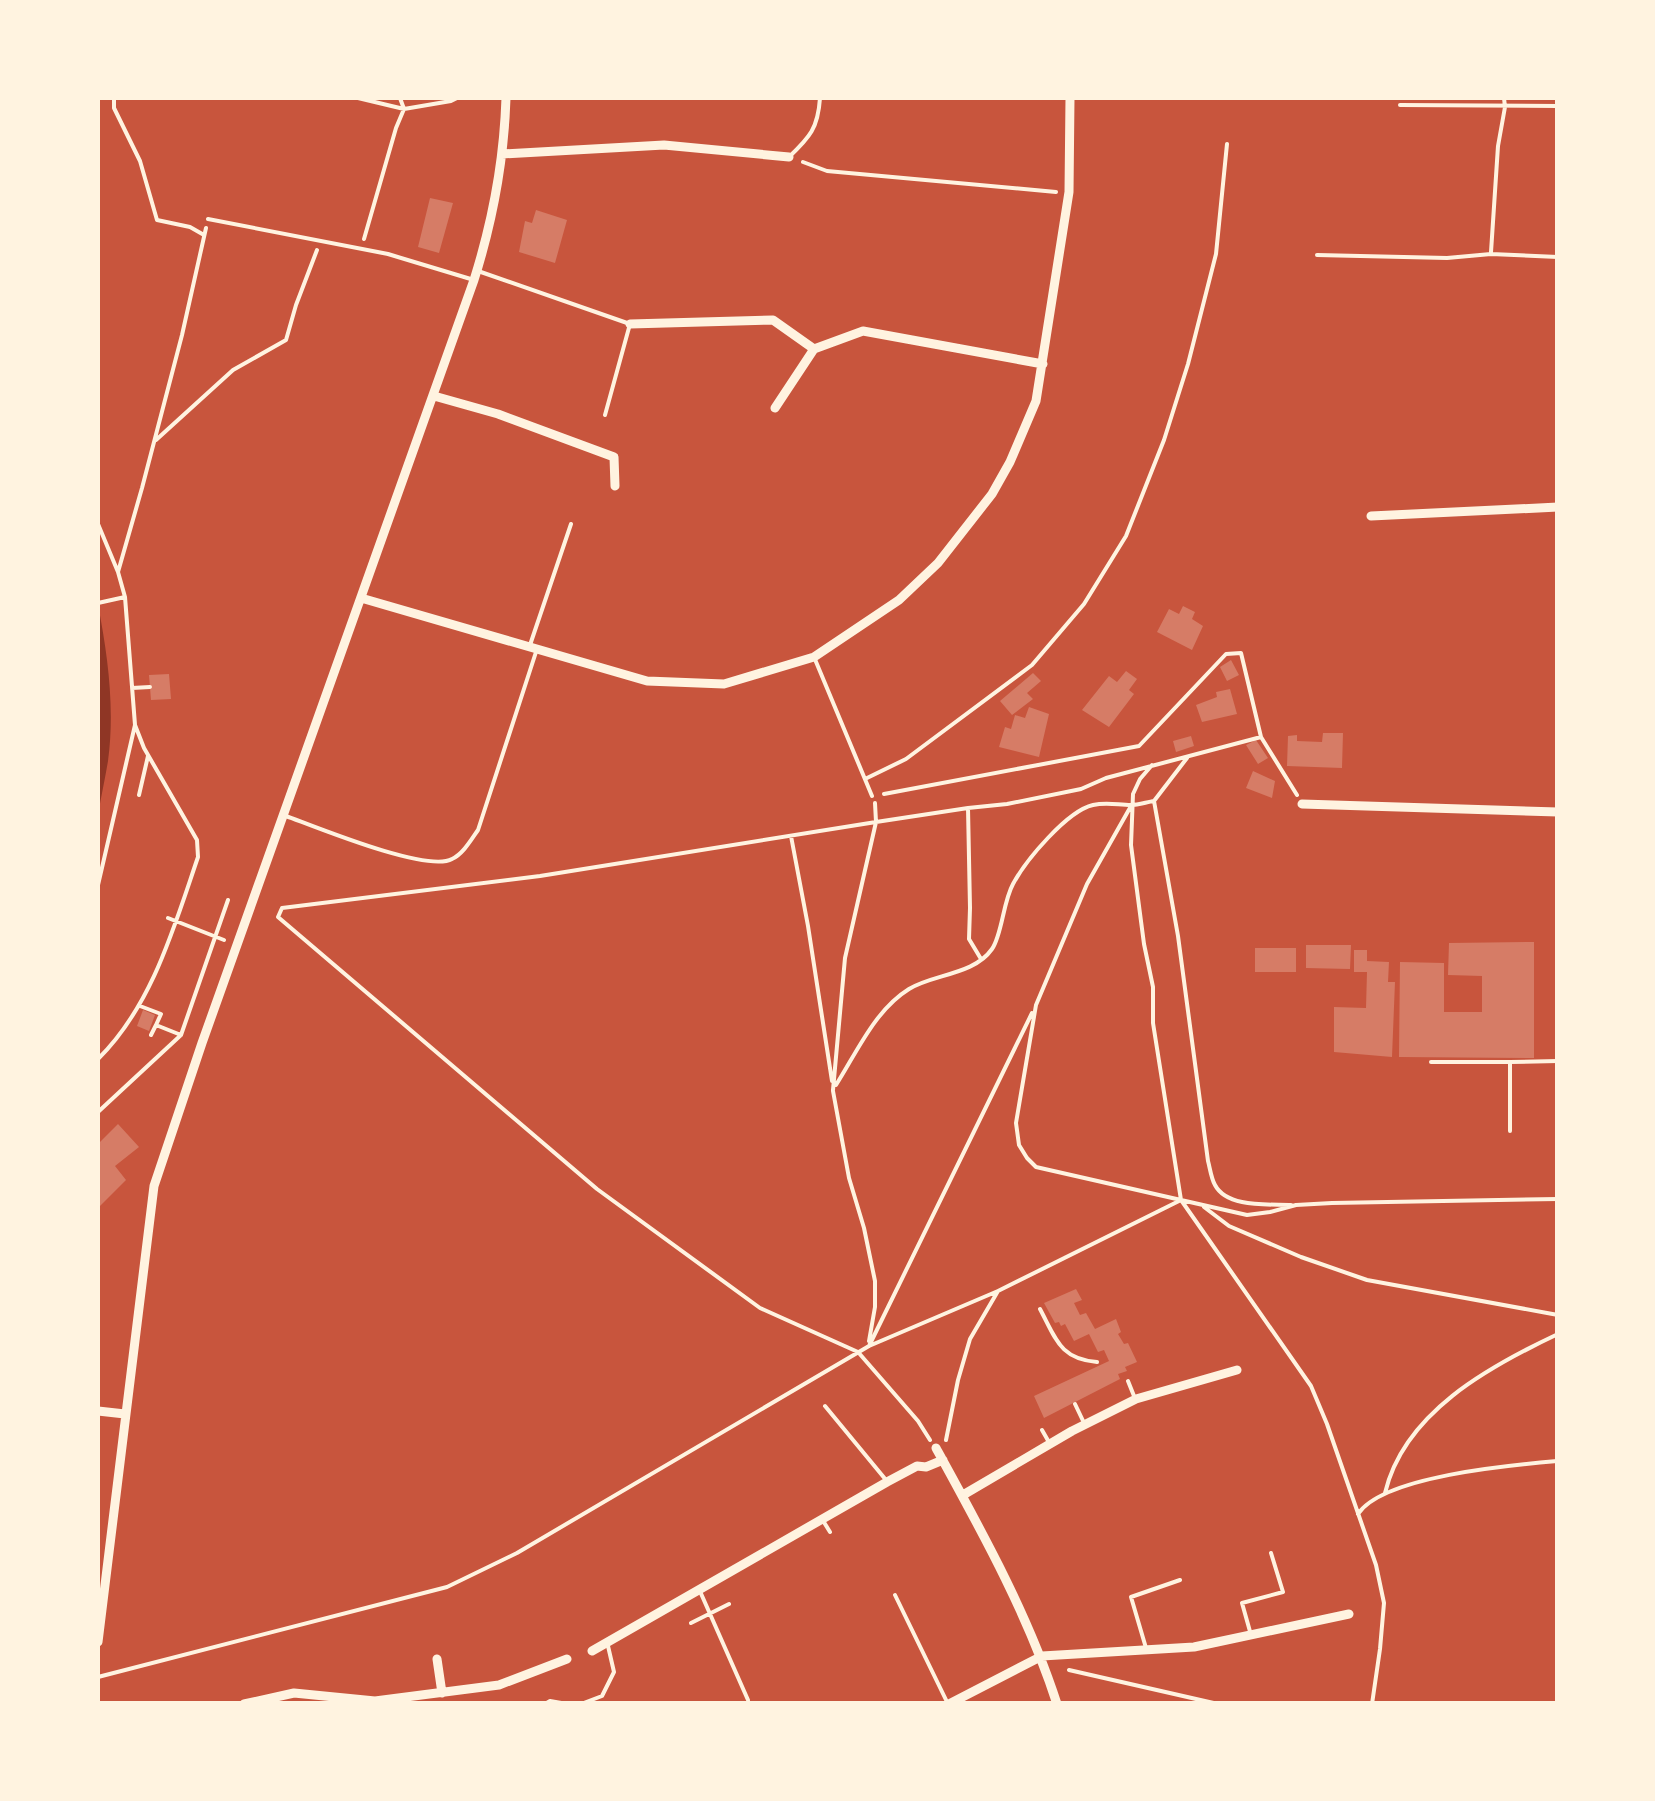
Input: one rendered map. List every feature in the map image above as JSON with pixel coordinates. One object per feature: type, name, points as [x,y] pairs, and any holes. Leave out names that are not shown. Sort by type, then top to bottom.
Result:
[{"type":"street","points":[[98,1642],[154,1186],[476,275],[488,234],[502,154],[506,98]]},
{"type":"street","points":[[362,598],[647,681],[724,684],[814,657],[899,600],[938,563],[992,494],[1036,401],[1069,192],[1070,98]]},
{"type":"street","points":[[502,154],[664,144],[789,157]]},
{"type":"street","points":[[630,324],[773,320],[814,348]]},
{"type":"street","points":[[774,408],[814,348],[863,331],[1043,364]]},
{"type":"street","points":[[434,396],[498,414],[614,457],[614,486]]},
{"type":"street","points":[[1371,516],[1558,507]]},
{"type":"street","points":[[1302,804],[1558,812]]},
{"type":"street","points":[[963,1495],[1084,1425],[1136,1400],[1238,1370]]},
{"type":"street","points":[[98,1411],[125,1414]]},
{"type":"street","points":[[936,1448],[1043,1660],[1057,1704]]},
{"type":"street","points":[[592,1650],[887,1482],[917,1466],[926,1467],[942,1460]]},
{"type":"street","points":[[949,1704],[1043,1660],[1194,1647],[1349,1614]]},
{"type":"street","points":[[438,1659],[442,1693]]},
{"type":"street","points":[[244,1704],[294,1693],[375,1702],[500,1686],[567,1659]]},
{"type":"lane","points":[[789,157],[810,137],[819,118],[820,98]]},
{"type":"lane","points":[[1491,254],[1504,98]]},
{"type":"lane","points":[[1400,106],[1558,106]]},
{"type":"lane","points":[[865,779],[906,759],[1032,665],[1084,604],[1126,536],[1164,440],[1188,364],[1216,254],[1227,144]]},
{"type":"lane","points":[[208,219],[362,248],[476,275],[630,324],[605,415]]},
{"type":"lane","points":[[1317,255],[1558,257]]},
{"type":"lane","points":[[284,816],[392,854],[432,862],[451,861],[467,846],[478,830],[571,524]]},
{"type":"lane","points":[[814,657],[872,796]]},
{"type":"lane","points":[[1431,1062],[1558,1061]]},
{"type":"lane","points":[[1510,1062],[1510,1131]]},
{"type":"lane","points":[[1128,1382],[1136,1400]]},
{"type":"lane","points":[[1075,1404],[1084,1425]]},
{"type":"lane","points":[[825,1406],[887,1482]]},
{"type":"lane","points":[[1042,1430],[1050,1444]]},
{"type":"lane","points":[[822,1519],[830,1532]]},
{"type":"lane","points":[[1251,1635],[1242,1603],[1283,1592],[1271,1553]]},
{"type":"lane","points":[[1146,1649],[1130,1597],[1180,1580]]},
{"type":"lane","points":[[698,1590],[748,1700]]},
{"type":"lane","points":[[895,1595],[949,1704]]},
{"type":"lane","points":[[690,1623],[729,1604]]},
{"type":"lane","points":[[581,1704],[602,1696],[614,1672],[607,1642]]},
{"type":"lane","points":[[545,1704],[567,1704]]},
{"type":"path","points":[[114,98],[114,108],[140,161],[158,220],[190,227],[204,235]]},
{"type":"path","points":[[358,98],[404,108],[456,98]]},
{"type":"path","points":[[362,248],[404,108],[400,98]]},
{"type":"path","points":[[381,111],[383,104]]},
{"type":"path","points":[[789,157],[827,171],[1069,192]]},
{"type":"path","points":[[118,572],[182,335],[208,219]]},
{"type":"path","points":[[154,443],[233,370],[286,340],[320,240]]},
{"type":"path","points":[[98,524],[125,597],[135,725],[98,885]]},
{"type":"path","points":[[98,603],[125,597]]},
{"type":"path","points":[[833,1090],[845,958],[876,822],[872,796],[1139,746],[1226,654],[1241,653],[1261,737],[1302,804]]},
{"type":"path","points":[[132,688],[150,687]]},
{"type":"path","points":[[98,1059],[140,1006],[198,857],[197,840],[135,725]]},
{"type":"path","points":[[936,1448],[918,1421],[858,1352],[760,1308],[597,1189],[278,917],[282,908],[522,879],[1008,804],[1080,789],[1106,778],[1261,737]]},
{"type":"path","points":[[139,795],[148,754]]},
{"type":"path","points":[[833,1090],[884,1009],[911,987],[981,960],[993,948],[1013,883],[1056,830],[1092,805],[1154,801],[1187,758]]},
{"type":"path","points":[[1152,765],[1133,794],[1130,845],[1181,1200],[1311,1386],[1376,1565],[1384,1603],[1372,1704]]},
{"type":"path","points":[[1154,801],[1178,936],[1208,1161],[1214,1184],[1224,1196],[1296,1205],[1558,1199]]},
{"type":"path","points":[[869,1346],[1036,1006],[1087,884],[1131,805]]},
{"type":"path","points":[[968,808],[969,939],[981,960]]},
{"type":"path","points":[[790,836],[849,1178],[875,1281],[869,1346]]},
{"type":"path","points":[[98,1112],[181,1035],[228,900]]},
{"type":"path","points":[[168,918],[237,946]]},
{"type":"path","points":[[140,1006],[161,1014],[152,1035]]},
{"type":"path","points":[[1036,1006],[1016,1123],[1020,1144],[1036,1167],[1247,1214],[1296,1205]]},
{"type":"path","points":[[156,1024],[181,1035]]},
{"type":"path","points":[[98,1676],[447,1587],[517,1553],[869,1346],[998,1291],[1181,1200]]},
{"type":"path","points":[[1200,1204],[1229,1226],[1357,1277],[1558,1315]]},
{"type":"path","points":[[942,1460],[970,1339],[998,1291]]},
{"type":"path","points":[[1040,1309],[1064,1351],[1078,1360],[1097,1362]]},
{"type":"path","points":[[1385,1493],[1390,1472],[1406,1442],[1436,1411],[1496,1366],[1558,1334]]},
{"type":"path","points":[[1358,1514],[1366,1503],[1385,1493],[1468,1470],[1558,1461]]},
{"type":"path","points":[[1043,1660],[1218,1704]]},
{"type":"shaded area","points":[[98,605],[111,722],[98,815]]},
{"type":"building","points":[[430,198],[453,203],[439,253],[418,247]]},
{"type":"building","points":[[536,210],[567,220],[555,263],[519,252],[525,221],[532,223]]},
{"type":"building","points":[[1183,606],[1195,612],[1192,619],[1203,626],[1192,650],[1157,632],[1169,609],[1179,614]]},
{"type":"building","points":[[1231,660],[1239,675],[1227,681],[1220,667]]},
{"type":"building","points":[[1126,671],[1137,679],[1129,690],[1134,694],[1109,727],[1082,710],[1109,676],[1117,682]]},
{"type":"building","points":[[1033,673],[1041,681],[1027,693],[1033,699],[1012,715],[1000,701]]},
{"type":"building","points":[[169,674],[171,699],[151,700],[149,675]]},
{"type":"building","points":[[1230,689],[1237,714],[1202,722],[1196,705],[1217,697],[1216,692]]},
{"type":"building","points":[[1029,707],[1049,714],[1039,757],[999,747],[1005,727],[1011,729],[1015,715],[1025,718]]},
{"type":"building","points":[[1323,733],[1343,733],[1342,768],[1287,766],[1288,736],[1297,735],[1297,741],[1322,742]]},
{"type":"building","points":[[1191,736],[1194,746],[1176,752],[1173,741]]},
{"type":"building","points":[[1256,740],[1268,758],[1258,764],[1246,745]]},
{"type":"building","points":[[1253,771],[1275,781],[1272,798],[1246,788]]},
{"type":"building","points":[[1534,942],[1534,1058],[1399,1057],[1400,962],[1444,963],[1444,1012],[1482,1012],[1482,976],[1448,975],[1449,943]]},
{"type":"building","points":[[1306,945],[1351,945],[1350,969],[1306,968]]},
{"type":"building","points":[[1255,948],[1296,948],[1296,972],[1255,972]]},
{"type":"building","points":[[1354,950],[1367,950],[1367,961],[1389,962],[1388,982],[1395,982],[1392,1057],[1334,1052],[1334,1007],[1366,1008],[1367,972],[1354,972]]},
{"type":"building","points":[[143,1010],[155,1015],[149,1031],[137,1026]]},
{"type":"building","points":[[118,1124],[139,1147],[115,1166],[126,1180],[98,1208],[98,1144]]},
{"type":"building","points":[[1076,1289],[1082,1300],[1074,1303],[1080,1315],[1086,1313],[1095,1329],[1116,1319],[1121,1332],[1118,1334],[1124,1344],[1128,1343],[1137,1362],[1118,1374],[1120,1379],[1044,1418],[1034,1396],[1109,1361],[1104,1350],[1098,1352],[1089,1334],[1074,1341],[1065,1324],[1055,1323],[1044,1303]]}]
